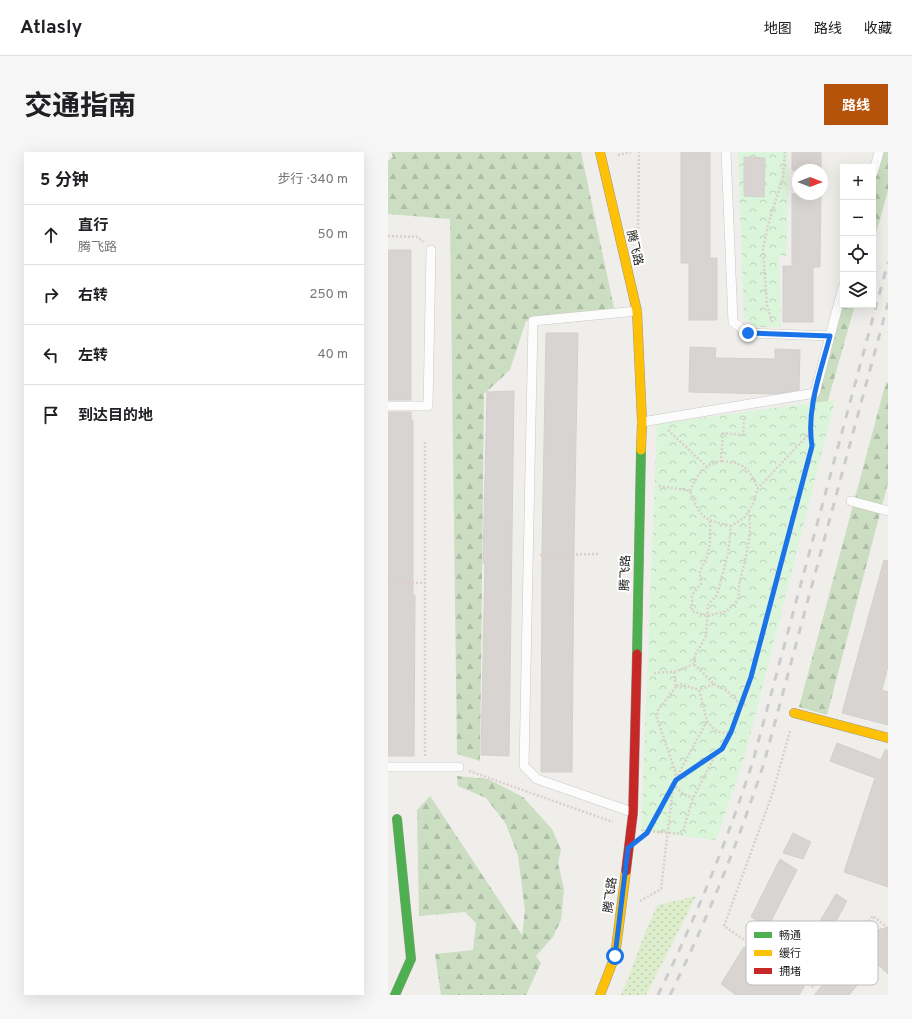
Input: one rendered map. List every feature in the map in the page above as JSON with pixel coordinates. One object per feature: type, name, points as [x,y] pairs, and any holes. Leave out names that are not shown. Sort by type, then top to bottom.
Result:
[{"type":"street","name":"腾飞路","points":[[600,152],[637,311],[642,422],[633,813],[615,956],[600,995]]},
{"type":"street","points":[[794,713],[888,738]]},
{"type":"street","points":[[395,995],[411,959],[397,819]]},
{"type":"lane","points":[[726,152],[733,322],[748,333],[830,336]]},
{"type":"lane","points":[[876,164],[879,152]]},
{"type":"lane","points":[[388,406],[428,406],[431,250]]},
{"type":"lane","points":[[642,422],[815,394],[840,298]]},
{"type":"lane","points":[[633,813],[537,778],[524,766],[533,321],[637,311]]},
{"type":"lane","points":[[851,501],[888,511]]},
{"type":"lane","points":[[388,767],[459,767]]},
{"type":"path","points":[[776,334],[767,305],[763,250],[768,226],[783,177],[784,152]]},
{"type":"path","points":[[388,236],[418,237],[431,250]]},
{"type":"path","points":[[676,780],[722,749],[731,732],[751,677],[812,446],[810,432],[815,394]]},
{"type":"path","points":[[721,461],[723,432],[743,435],[744,416],[751,416]]},
{"type":"path","points":[[657,420],[707,467]]},
{"type":"path","points":[[758,488],[750,473],[740,463],[721,461],[710,463],[694,481],[690,491],[697,510],[710,521],[732,526],[744,518],[749,511],[758,488],[810,432]]},
{"type":"path","points":[[417,758],[425,758],[425,442]]},
{"type":"path","points":[[640,487],[659,486],[690,491]]},
{"type":"path","points":[[710,521],[710,544],[706,560],[700,571],[701,584],[692,595],[692,611],[707,616],[727,610],[735,604],[739,597],[739,585],[744,568],[750,530],[749,511]]},
{"type":"path","points":[[694,664],[695,655],[706,636],[708,605],[717,595],[728,554],[732,526]]},
{"type":"path","points":[[528,555],[598,554]]},
{"type":"path","points":[[388,583],[425,582]]},
{"type":"path","points":[[694,664],[714,684],[727,691],[739,703],[747,704]]},
{"type":"path","points":[[676,686],[674,672],[694,664]]},
{"type":"path","points":[[676,780],[675,771],[657,718],[658,710],[676,686],[681,684],[699,690],[714,684]]},
{"type":"path","points":[[699,690],[707,721],[714,730],[721,734],[731,732]]},
{"type":"path","points":[[746,941],[724,926],[772,795],[794,713]]},
{"type":"path","points":[[707,721],[647,831],[682,834],[693,798],[717,752]]},
{"type":"path","points":[[459,767],[631,828]]},
{"type":"path","points":[[673,784],[684,794],[693,798]]},
{"type":"path","points":[[635,903],[661,889],[673,784]]},
{"type":"path","points":[[868,921],[872,916],[888,928]]},
{"type":"green space","points":[[391,152],[581,152],[614,308],[526,321],[510,370],[484,394],[480,761],[457,754],[450,219],[388,214],[388,161],[393,157]]},
{"type":"green space","points":[[738,152],[788,152],[787,256],[779,255],[781,327],[756,327],[744,318]]},
{"type":"green space","points":[[881,152],[888,152],[888,191],[876,233],[876,200],[876,168]]},
{"type":"green space","points":[[840,290],[840,308],[854,308],[825,411],[810,408],[811,388]]},
{"type":"green space","points":[[886,382],[888,383],[888,483],[827,715],[799,707]]},
{"type":"green space","points":[[835,400],[744,759],[716,840],[641,831],[657,424]]},
{"type":"green space","points":[[457,776],[488,779],[523,797],[552,829],[561,850],[558,863],[564,889],[561,920],[553,937],[536,956],[541,963],[526,995],[441,995],[435,954],[473,950],[476,923],[465,912],[419,916],[417,810],[430,796],[522,935],[525,910],[518,856],[506,824],[486,798],[458,786]]},
{"type":"green space","points":[[696,896],[646,995],[621,995],[647,927],[658,905]]},
{"type":"building","points":[[681,152],[710,152],[710,258],[717,258],[717,320],[689,320],[689,263],[681,263]]},
{"type":"building","points":[[792,152],[821,152],[821,164],[792,164]]},
{"type":"building","points":[[744,157],[765,158],[764,197],[744,196]]},
{"type":"building","points":[[792,200],[821,200],[820,267],[813,267],[813,322],[783,322],[783,266],[792,266]]},
{"type":"building","points":[[388,250],[411,250],[411,400],[388,400]]},
{"type":"building","points":[[546,333],[578,333],[572,772],[541,772],[542,549]]},
{"type":"building","points":[[690,347],[716,348],[715,358],[775,359],[775,349],[800,350],[799,390],[775,394],[689,392]]},
{"type":"building","points":[[514,391],[509,756],[481,755],[487,392]]},
{"type":"building","points":[[388,412],[411,412],[411,420],[413,420],[413,595],[415,595],[414,756],[388,756]]},
{"type":"building","points":[[884,560],[888,561],[888,666],[882,690],[888,692],[888,725],[842,713]]},
{"type":"building","points":[[837,743],[881,760],[885,750],[888,750],[888,887],[844,872],[875,778],[830,761]]},
{"type":"building","points":[[793,833],[811,842],[803,859],[783,853]]},
{"type":"building","points":[[780,859],[797,870],[771,921],[758,921],[751,917]]},
{"type":"building","points":[[836,894],[847,901],[836,921],[820,921]]},
{"type":"building","points":[[888,927],[888,974],[878,965],[878,930]]},
{"type":"building","points":[[744,947],[746,948],[746,985],[805,985],[799,995],[736,995],[721,984]]},
{"type":"building","points":[[823,985],[857,985],[849,995],[814,995]]},
{"type":"railway","points":[[658,995],[710,880],[753,761],[888,262]]},
{"type":"railway","points":[[670,995],[697,938],[721,881],[744,822],[764,763],[888,303]]},
{"type":"traffic: fast","points":[[637,654],[641,450]]},
{"type":"traffic: fast","points":[[395,995],[411,959],[397,819]]},
{"type":"traffic: slow","points":[[600,152],[637,311],[642,422],[641,450]]},
{"type":"traffic: slow","points":[[794,713],[888,738]]},
{"type":"traffic: slow","points":[[600,995],[615,956],[626,871]]},
{"type":"traffic: jam","points":[[626,871],[633,813],[637,654]]},
{"type":"route","points":[[615,956],[628,848],[647,833],[676,780],[722,749],[731,732],[751,677],[812,446],[810,432],[815,394],[830,336],[748,333]]}]
